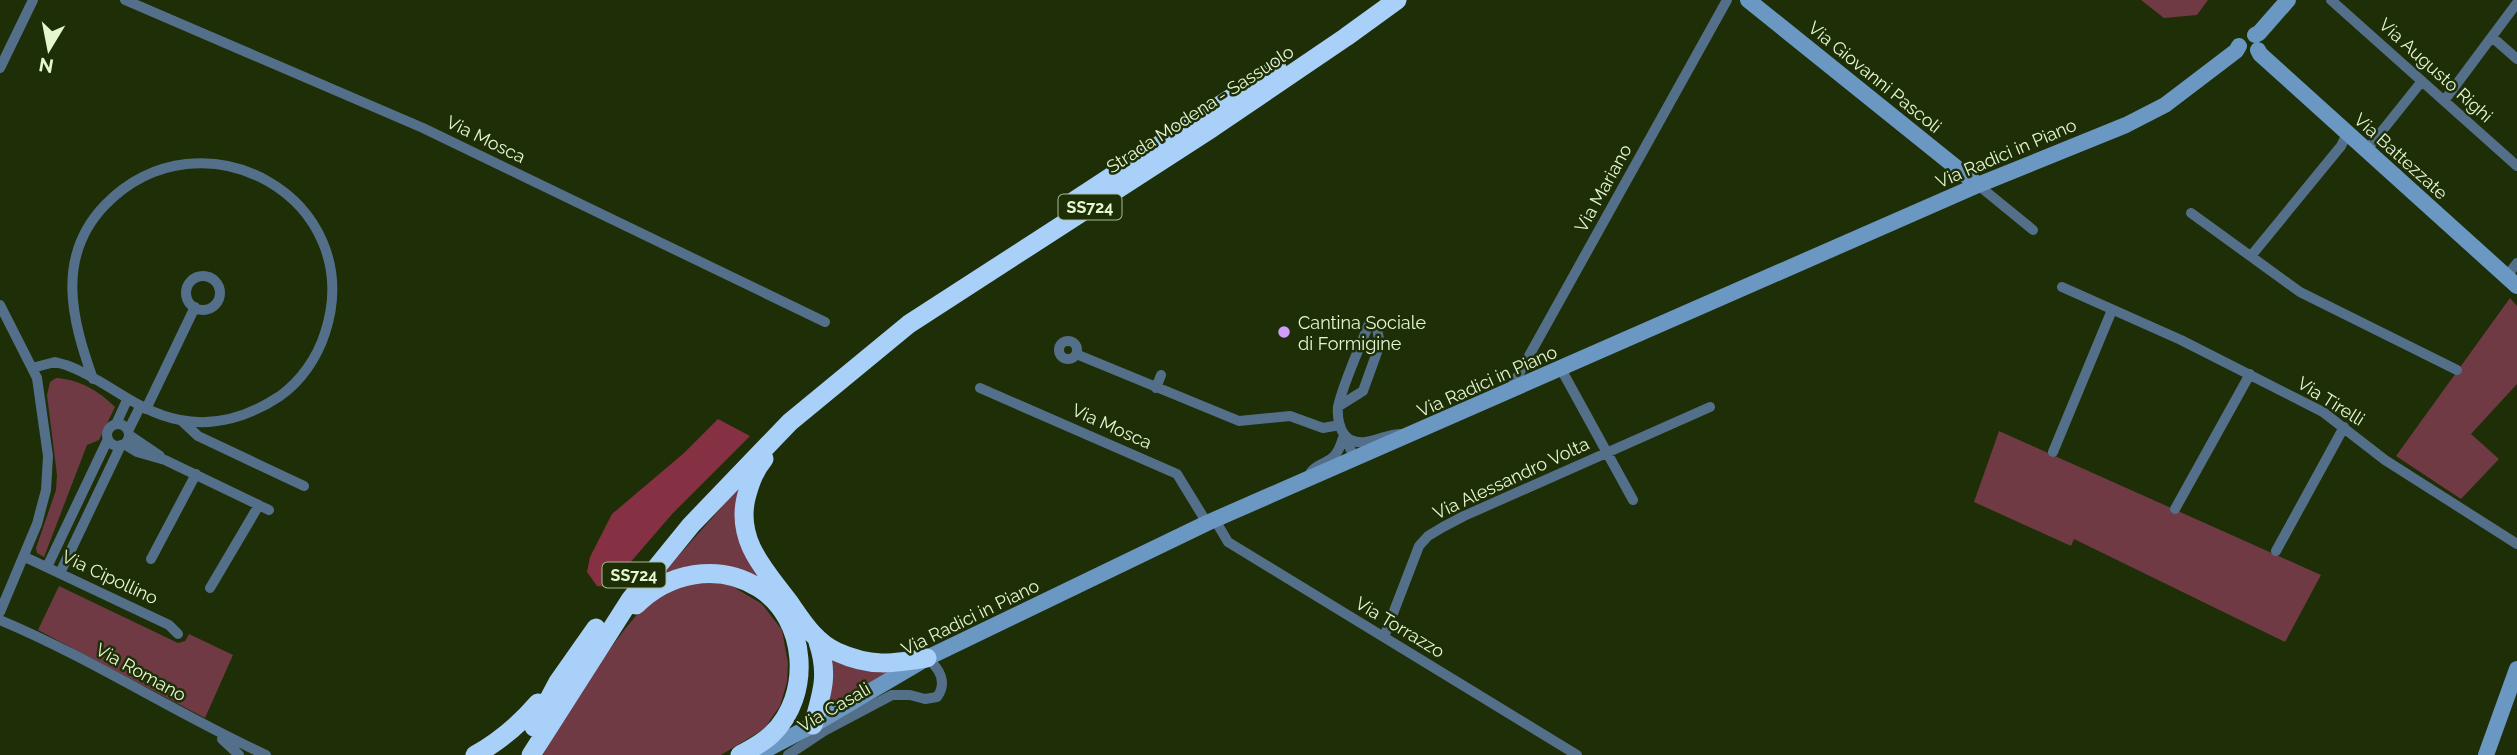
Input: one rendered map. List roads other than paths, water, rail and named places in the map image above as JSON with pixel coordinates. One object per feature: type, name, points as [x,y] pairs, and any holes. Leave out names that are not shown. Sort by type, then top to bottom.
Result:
[{"type":"highway","name":"Strada Modena - Sassuolo","points":[[519,755],[558,682],[620,594],[681,516],[783,419],[900,315],[1340,27],[1376,0]]},
{"type":"highway","name":"Strada Modena - Sassuolo","points":[[531,755],[630,600],[783,419],[909,324],[1212,128],[1397,0]]},
{"type":"highway","points":[[783,419],[780,440],[761,461],[751,478],[743,509],[744,532],[753,554],[818,642],[824,658],[825,684],[813,725]]},
{"type":"highway","points":[[607,633],[649,593],[669,581],[695,573],[719,574],[760,588],[783,614],[793,631],[799,656],[799,685],[787,715],[771,735],[740,755]]},
{"type":"highway","points":[[818,642],[861,662],[889,664],[926,658]]},
{"type":"highway","points":[[475,755],[519,725],[558,682]]},
{"type":"street","points":[[0,68],[33,0]]},
{"type":"street","name":"Via Mosca","points":[[125,0],[423,128],[825,322]]},
{"type":"street","name":"Via Mariano","points":[[1509,392],[1727,0]]},
{"type":"street","name":"Via Giovanni Pascoli","points":[[1748,0],[1978,185]]},
{"type":"street","name":"Via Radici in Piano","points":[[756,755],[813,725],[926,658],[1211,521],[1978,185],[2126,125],[2165,105],[2251,46],[2288,0]]},
{"type":"street","name":"Via Augusto Righi","points":[[2331,0],[2517,166]]},
{"type":"street","points":[[2444,102],[2517,3]]},
{"type":"street","points":[[2492,37],[2517,59]]},
{"type":"street","name":"Via Battezzate","points":[[2251,46],[2366,151],[2514,275]]},
{"type":"street","points":[[2366,151],[2422,81]]},
{"type":"street","points":[[2251,256],[2341,146],[2347,134]]},
{"type":"street","points":[[32,368],[55,362],[76,368],[93,379],[127,400],[182,421],[210,422],[238,417],[264,407],[287,391],[312,362],[321,346],[330,319],[332,291],[329,263],[320,236],[305,212],[261,176],[212,162],[174,166],[138,178],[117,193],[99,212],[86,233],[79,251],[72,287],[78,336],[93,379]]},
{"type":"street","points":[[1978,185],[2033,230]]},
{"type":"street","points":[[2192,213],[2300,292],[2457,370]]},
{"type":"street","name":"Via Tirelli","points":[[2062,287],[2250,374],[2323,412],[2385,460],[2517,544]]},
{"type":"street","points":[[0,306],[37,378],[48,456],[46,490],[24,557],[0,612]]},
{"type":"street","points":[[60,573],[125,439],[195,307]]},
{"type":"street","points":[[2053,453],[2112,310]]},
{"type":"street","points":[[1339,406],[1363,391],[1380,344],[1377,329],[1370,321],[1339,406],[1342,430],[1354,457]]},
{"type":"street","points":[[1076,354],[1239,421],[1290,416],[1323,428],[1342,430],[1351,440],[1361,443],[1395,433],[1410,435]]},
{"type":"street","points":[[1561,369],[1633,500]]},
{"type":"street","points":[[2175,509],[2250,374]]},
{"type":"street","points":[[1156,388],[1161,375]]},
{"type":"street","name":"Via Mosca","points":[[980,388],[1177,474],[1211,521]]},
{"type":"street","points":[[47,567],[108,439],[108,430],[116,424],[127,400]]},
{"type":"street","name":"Via Alessandro Volta","points":[[1384,637],[1415,553],[1428,536],[1464,516],[1710,407]]},
{"type":"street","points":[[182,421],[198,436],[304,486]]},
{"type":"street","points":[[116,424],[124,426],[125,439]]},
{"type":"street","points":[[2276,551],[2344,427]]},
{"type":"street","points":[[1308,478],[1315,466],[1336,454],[1342,430]]},
{"type":"street","points":[[108,439],[112,444],[125,439],[142,442],[165,460],[264,508],[210,588]]},
{"type":"street","points":[[150,559],[196,474]]},
{"type":"street","name":"Via Torrazzo","points":[[1211,521],[1228,542],[1577,755]]},
{"type":"street","name":"Via Cipollino","points":[[24,557],[169,625],[178,634]]},
{"type":"street","name":"Via Romano","points":[[0,620],[54,644],[209,728],[266,755]]},
{"type":"street","name":"Via Casali","points":[[788,755],[824,731],[892,695],[910,695],[925,699],[937,697],[942,687],[941,677],[938,667],[926,658]]},
{"type":"street","points":[[2486,755],[2517,669]]},
{"type":"street","points":[[209,728],[239,755]]},
{"type":"place","name":"Cantina Sociale di Formigine","points":[[1284,332]]}]
